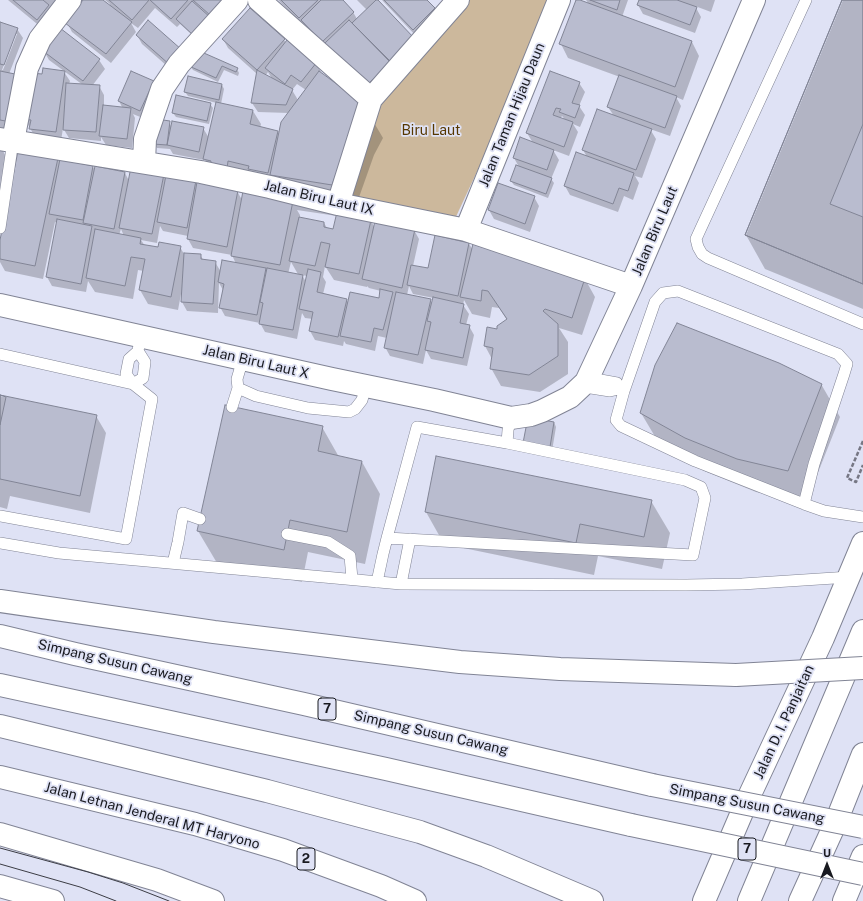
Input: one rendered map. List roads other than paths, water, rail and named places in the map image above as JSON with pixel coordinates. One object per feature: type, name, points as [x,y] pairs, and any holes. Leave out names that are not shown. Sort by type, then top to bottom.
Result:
[{"type":"main road","points":[[6,140],[27,68],[40,39],[70,0]]},
{"type":"main road","points":[[144,162],[145,139],[162,89],[179,64],[238,0]]},
{"type":"main road","points":[[259,0],[371,99]]},
{"type":"main road","name":"Jalan Taman Hijau Daun","points":[[466,230],[559,0]]},
{"type":"main road","name":"Jalan Biru Laut","points":[[511,418],[531,415],[556,404],[570,397],[587,383],[631,286],[754,0]]},
{"type":"main road","points":[[338,204],[371,99],[448,3]]},
{"type":"main road","name":"Jalan Biru Laut IX","points":[[6,140],[201,172],[338,204],[466,230],[631,286]]},
{"type":"main road","name":"Jalan Biru Laut X","points":[[0,305],[140,344],[243,359],[511,418]]},
{"type":"main road","name":"Jalan D. I. Panjaitan","points":[[704,900],[746,804],[823,638],[850,577],[863,543]]},
{"type":"main road","points":[[0,601],[214,632],[460,662],[560,669],[736,675],[863,668]]},
{"type":"main road","points":[[749,901],[863,631]]},
{"type":"main road","name":"Simpang Susun Cawang","points":[[0,636],[304,704],[652,785],[863,827]]},
{"type":"main road","name":"7","points":[[0,685],[394,771],[631,825],[863,874]]},
{"type":"main road","points":[[0,726],[267,791],[420,832],[486,856],[585,898]]},
{"type":"main road","points":[[800,901],[836,822],[863,754]]},
{"type":"main road","name":"Jalan Letnan Jenderal MT Haryono","points":[[6,780],[202,826],[283,850],[381,886],[415,901]]},
{"type":"main road","points":[[0,834],[158,880],[213,901]]},
{"type":"main road","points":[[844,901],[863,856]]},
{"type":"main road","points":[[0,886],[53,901]]},
{"type":"lane","points":[[806,0],[696,239],[702,254],[708,258],[863,324]]},
{"type":"lane","points":[[0,228],[6,140]]},
{"type":"lane","points":[[804,504],[814,464],[846,364],[838,354],[678,291],[663,292],[655,302],[622,390],[616,420],[621,426],[695,461],[804,504],[824,511],[863,517]]},
{"type":"lane","points":[[0,354],[133,384],[143,378],[145,362],[140,344]]},
{"type":"lane","points":[[0,516],[126,539],[152,399],[133,384],[126,374],[129,359],[140,344]]},
{"type":"lane","points":[[232,406],[238,388],[237,379],[243,359]]},
{"type":"lane","points":[[587,383],[595,379],[617,383],[622,390]]},
{"type":"lane","points":[[238,388],[256,396],[308,408],[349,412],[355,409],[362,400],[366,386]]},
{"type":"lane","points":[[507,443],[511,418]]},
{"type":"lane","points":[[377,582],[387,538],[417,427],[507,443],[685,480],[702,486],[705,498],[693,555],[387,538]]},
{"type":"lane","points":[[172,563],[178,542],[183,513],[200,519]]},
{"type":"lane","points":[[287,534],[328,542],[350,556],[352,579]]},
{"type":"lane","points":[[401,584],[410,539]]},
{"type":"lane","points":[[0,543],[59,553],[401,584],[702,585],[850,577]]},
{"type":"tram line","points":[[0,848],[88,872],[123,883],[169,901]]},
{"type":"tram line","points":[[0,864],[80,887],[116,901]]},
{"type":"park label","name":"Biru Laut","points":[[431,131]]}]
